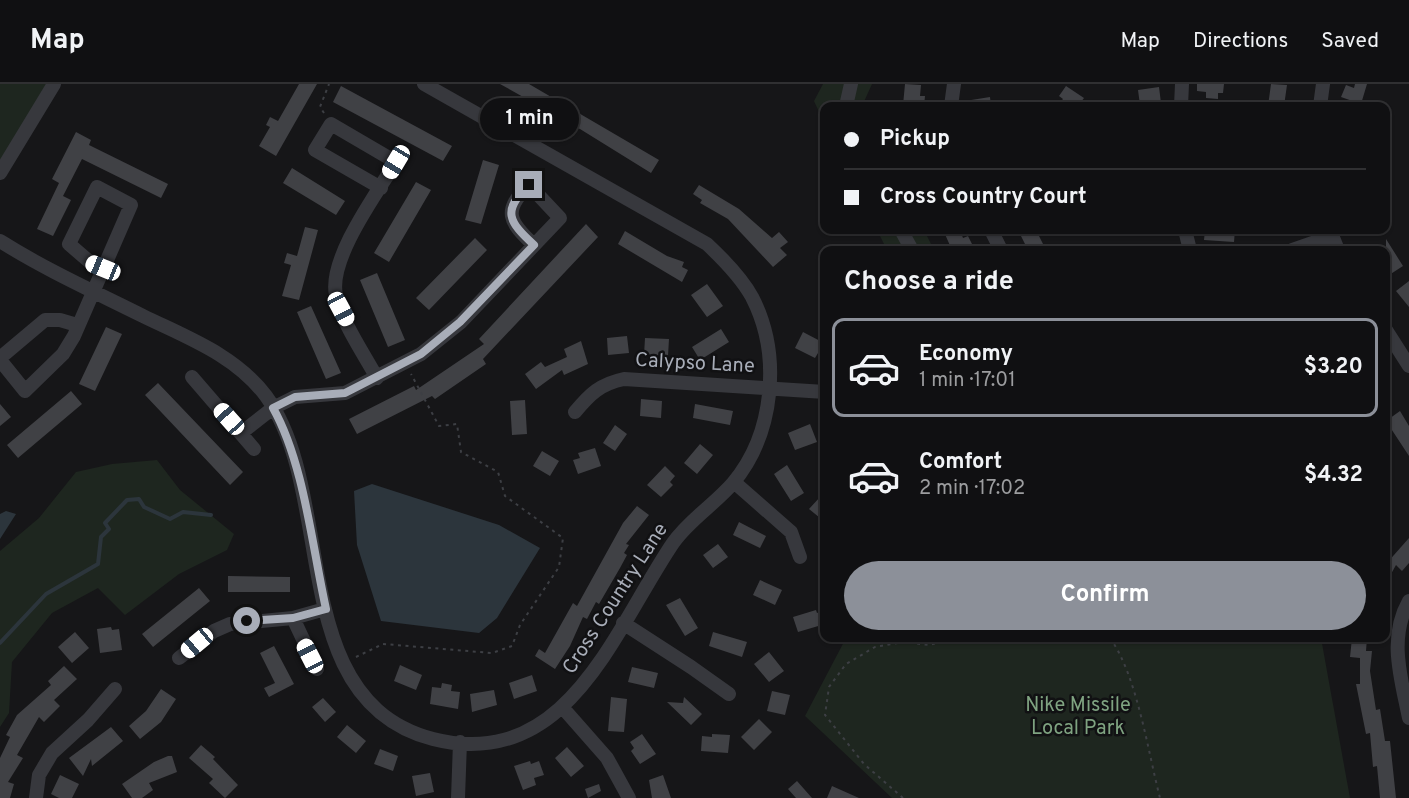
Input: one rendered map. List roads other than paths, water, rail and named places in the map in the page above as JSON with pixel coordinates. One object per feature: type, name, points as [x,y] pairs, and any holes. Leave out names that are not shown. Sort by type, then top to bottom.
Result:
[{"type":"street","points":[[0,172],[54,84]]},
{"type":"street","name":"Cross Country Lane","points":[[0,241],[34,262],[222,355],[250,378],[273,408],[284,428],[295,463],[335,645],[344,666],[370,702],[397,723],[432,739],[486,743],[513,737],[536,727],[562,708],[588,682],[676,539],[734,482],[758,441],[767,414],[770,361],[765,333],[752,297],[727,263],[707,244],[442,88],[424,84]]},
{"type":"street","points":[[847,102],[851,84]]},
{"type":"street","points":[[952,102],[954,84]]},
{"type":"street","points":[[1181,102],[1182,84]]},
{"type":"street","points":[[1321,102],[1323,84]]},
{"type":"street","points":[[377,378],[341,309],[334,279],[347,243],[381,188],[396,162],[331,124],[315,150],[381,188]]},
{"type":"street","points":[[77,325],[60,320],[45,320],[0,359],[25,391],[63,354],[77,325],[93,291],[103,268],[130,205],[97,188],[69,244],[91,263],[103,268]]},
{"type":"street","points":[[1301,246],[1329,234]]},
{"type":"street","points":[[241,433],[273,408],[295,397],[345,393],[421,354],[460,322],[534,245]]},
{"type":"street","points":[[1392,352],[1409,366]]},
{"type":"street","points":[[192,377],[254,448]]},
{"type":"street","name":"Calypso Lane","points":[[575,412],[592,391],[601,385],[624,379],[820,392]]},
{"type":"street","points":[[734,482],[791,532],[800,557]]},
{"type":"street","points":[[1409,600],[1398,628],[1397,656],[1409,718]]},
{"type":"street","points":[[179,658],[214,631],[230,624],[293,618],[326,609]]},
{"type":"street","points":[[293,618],[317,669]]},
{"type":"street","points":[[623,623],[729,694]]},
{"type":"street","points":[[36,798],[39,775],[52,753],[88,720],[115,688]]},
{"type":"street","points":[[562,708],[607,758],[629,798]]},
{"type":"street","points":[[458,798],[460,742]]},
{"type":"waterway","points":[[0,643],[46,594],[98,564],[101,537],[109,529],[105,523],[127,500],[139,499],[144,507],[170,519],[183,512],[211,515]]},
{"type":"park label","name":"Nike Missile Local Park","points":[[1078,718]]}]
